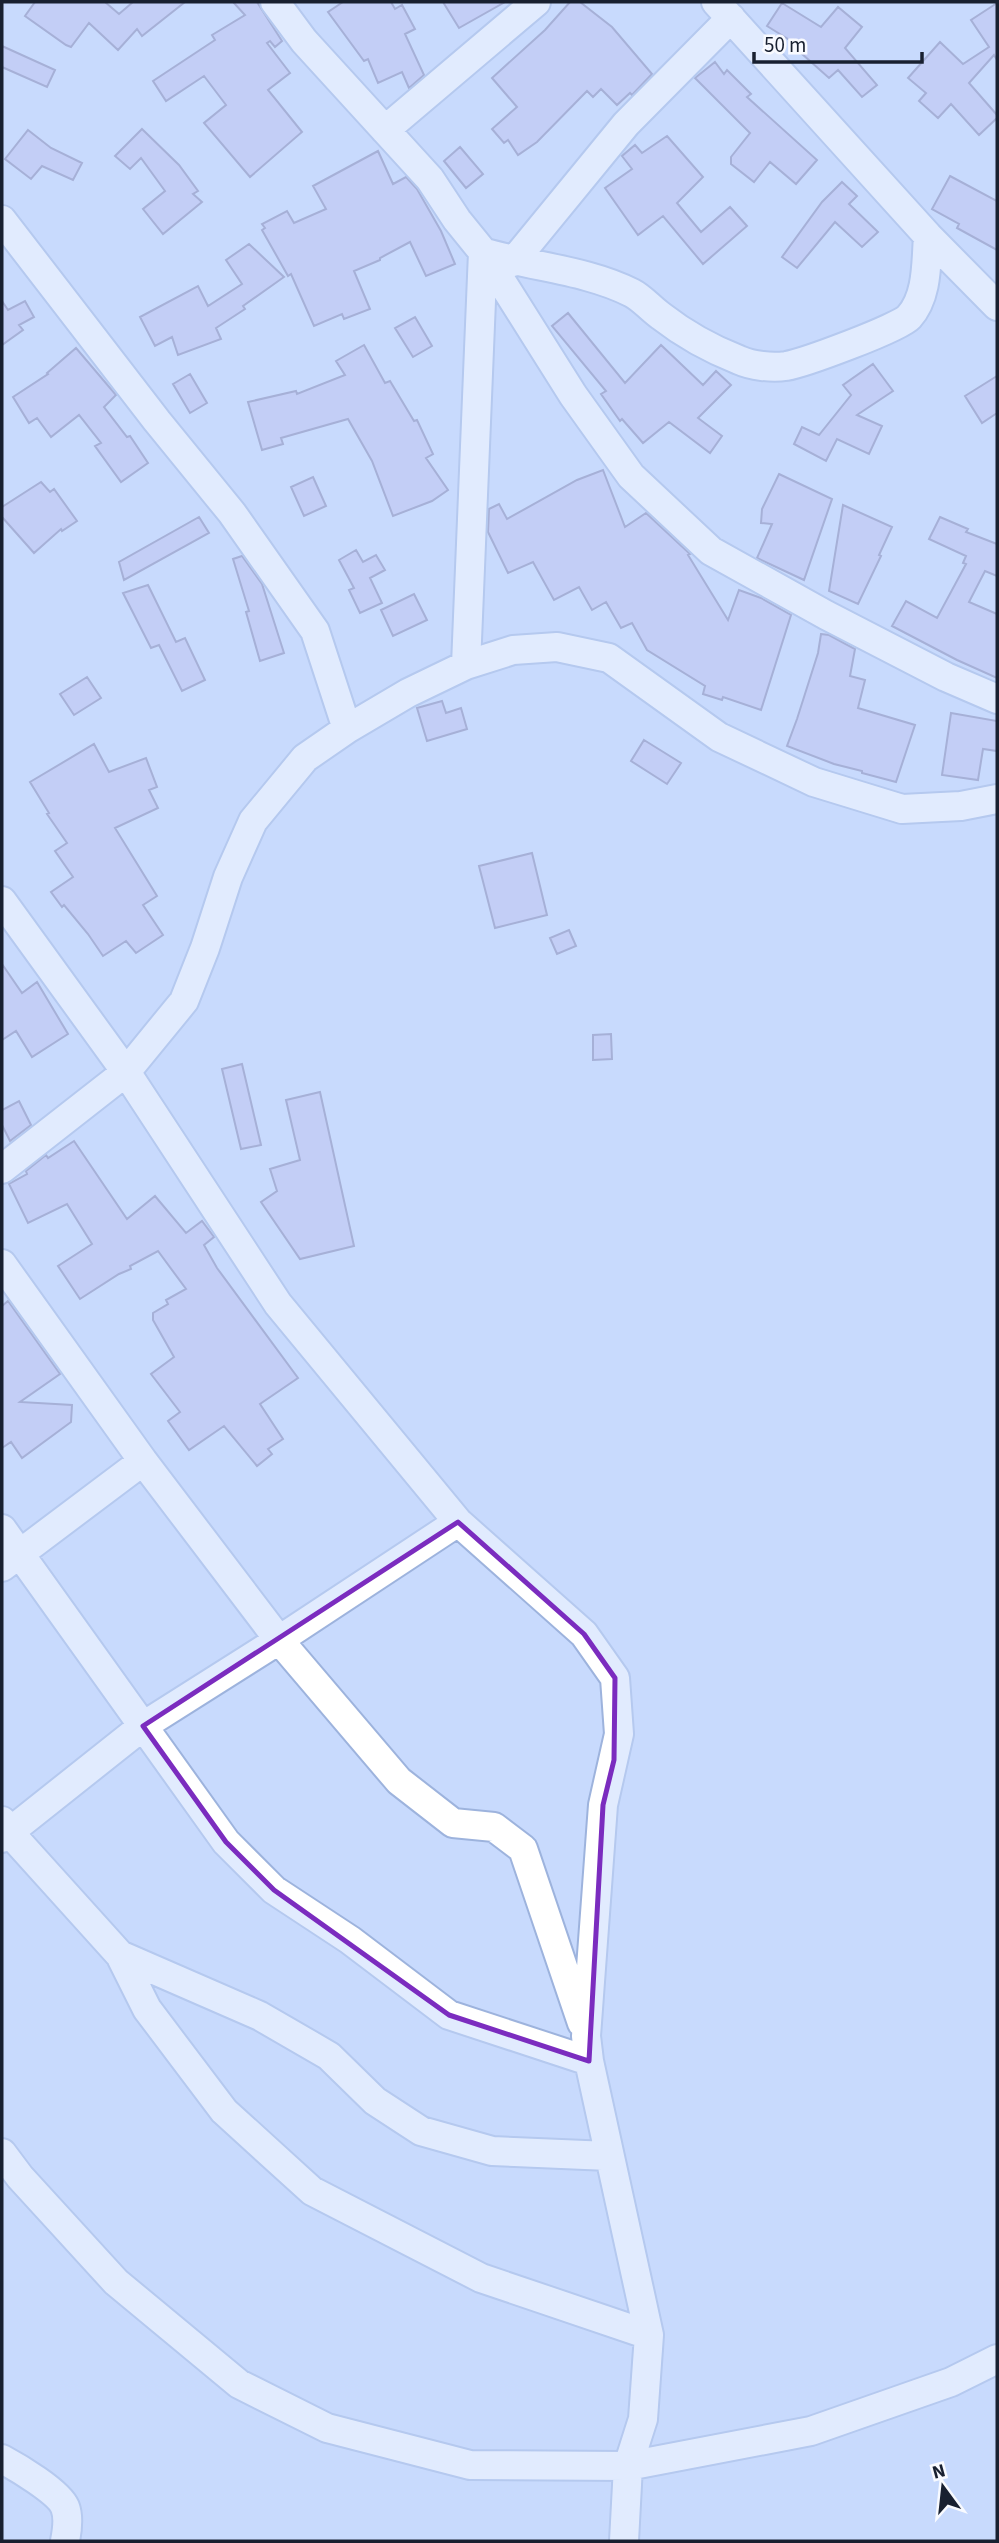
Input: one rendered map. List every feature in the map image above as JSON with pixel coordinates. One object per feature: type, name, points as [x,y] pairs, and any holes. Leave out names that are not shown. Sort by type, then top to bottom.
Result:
[{"type":"street","points":[[385,130],[536,2]]},
{"type":"street","points":[[287,6],[304,41],[430,179],[457,220],[483,252],[573,395],[631,476],[711,551],[826,615],[946,677],[997,699]]},
{"type":"street","points":[[513,262],[723,10],[928,236],[997,306]]},
{"type":"street","points":[[2,220],[157,421],[232,513],[315,631],[347,729]]},
{"type":"street","points":[[483,252],[513,262],[573,272],[632,293],[699,341],[742,362],[786,366],[877,335],[908,319],[923,288],[928,236]]},
{"type":"street","points":[[466,665],[483,252]]},
{"type":"street","points":[[2,1169],[126,1072],[184,1001],[228,877],[253,821],[305,758],[347,729],[408,693],[466,665],[513,650],[557,647],[609,659],[719,737],[814,782],[902,809],[961,806],[997,799]]},
{"type":"street","points":[[2,901],[126,1072],[278,1304],[458,1522],[584,1634],[615,1678],[619,1734],[603,1805],[587,2049]]},
{"type":"street","points":[[2,1264],[142,1461],[279,1640],[398,1781],[453,1823],[494,1827],[523,1849],[587,2049],[649,2335],[643,2419],[628,2466],[624,2541]]},
{"type":"street","points":[[10,1560],[142,1461]]},
{"type":"street","points":[[458,1522],[143,1726],[4,1830],[120,1955],[147,2009],[224,2112],[312,2191],[481,2278],[649,2335]]},
{"type":"street","points":[[2,1530],[10,1560],[143,1726],[226,1842],[274,1890],[350,1940],[449,2015],[587,2049]]},
{"type":"street","points":[[120,1955],[260,2016],[318,2049],[329,2056],[375,2101],[421,2132],[492,2151],[610,2156]]},
{"type":"street","points":[[2,2153],[20,2177],[116,2282],[239,2384],[327,2428],[470,2465],[628,2466],[811,2431],[951,2382],[997,2359]]},
{"type":"street","points":[[2,2459],[50,2490],[65,2506],[65,2541]]},
{"type":"highlighted area","points":[[458,1522],[584,1634],[615,1678],[614,1760],[603,1805],[589,2061],[449,2015],[274,1890],[226,1842],[143,1726]]},
{"type":"building","points":[[35,2],[105,2],[119,14],[133,2],[185,2],[142,36],[137,29],[118,50],[89,23],[71,47],[66,45],[25,16]]},
{"type":"building","points":[[233,2],[257,2],[282,41],[275,47],[270,41],[267,43],[290,73],[268,90],[302,132],[250,177],[204,123],[226,105],[204,76],[166,101],[153,81],[215,40],[212,35],[245,15]]},
{"type":"building","points":[[343,2],[391,2],[395,9],[402,5],[415,29],[405,34],[424,75],[409,88],[402,72],[378,83],[368,59],[364,61],[328,12]]},
{"type":"building","points":[[443,2],[505,2],[459,28]]},
{"type":"building","points":[[570,2],[580,2],[612,27],[652,74],[632,95],[630,93],[617,105],[601,89],[593,97],[587,91],[537,142],[518,155],[508,140],[504,143],[492,129],[517,107],[492,78],[545,30]]},
{"type":"building","points":[[782,3],[821,27],[838,7],[862,27],[845,48],[877,85],[862,97],[838,70],[829,78],[801,53],[804,49],[767,26]]},
{"type":"building","points":[[997,3],[997,60],[994,55],[969,83],[997,115],[979,135],[951,104],[938,118],[919,101],[926,93],[908,78],[940,42],[963,64],[989,47],[971,20]]},
{"type":"building","points":[[2,46],[55,70],[47,87],[2,67]]},
{"type":"building","points":[[715,62],[724,74],[727,70],[751,94],[747,97],[817,160],[796,184],[770,162],[754,182],[731,164],[731,157],[750,133],[695,78]]},
{"type":"building","points":[[142,129],[179,165],[198,191],[193,194],[202,202],[163,234],[143,209],[165,191],[141,158],[130,169],[115,156]]},
{"type":"building","points":[[28,130],[51,148],[82,163],[73,180],[42,166],[31,179],[5,159]]},
{"type":"building","points":[[667,136],[703,177],[677,203],[701,232],[730,207],[747,226],[703,264],[663,216],[638,235],[605,188],[632,169],[622,156],[635,145],[642,153]]},
{"type":"building","points":[[460,147],[483,174],[466,188],[444,161]]},
{"type":"building","points":[[378,151],[393,184],[406,177],[417,189],[441,231],[455,264],[426,276],[410,242],[380,260],[354,271],[370,309],[344,319],[342,314],[314,326],[291,274],[288,276],[262,230],[265,228],[262,224],[287,211],[294,223],[326,209],[313,186]]},
{"type":"building","points":[[950,176],[997,201],[997,250],[957,228],[959,224],[932,209]]},
{"type":"building","points":[[842,182],[857,196],[849,204],[878,232],[862,247],[835,222],[797,268],[782,257],[822,202]]},
{"type":"building","points":[[249,244],[284,277],[243,306],[245,309],[216,328],[221,339],[178,355],[172,337],[155,346],[140,317],[198,286],[208,306],[242,284],[226,260]]},
{"type":"building","points":[[2,301],[8,310],[25,301],[34,317],[19,325],[23,330],[2,345]]},
{"type":"building","points":[[568,313],[625,383],[661,345],[703,385],[716,371],[731,385],[698,418],[722,436],[710,453],[669,422],[643,443],[622,419],[620,421],[601,394],[606,391],[552,326]]},
{"type":"building","points":[[415,317],[432,346],[413,357],[395,328]]},
{"type":"building","points":[[364,345],[385,383],[390,381],[414,421],[417,420],[433,454],[426,458],[448,490],[432,501],[393,516],[372,461],[348,419],[281,438],[283,444],[262,450],[248,402],[296,391],[297,394],[345,375],[336,361]]},
{"type":"building","points":[[76,348],[116,395],[104,407],[127,437],[130,436],[148,463],[121,482],[95,446],[101,443],[79,415],[51,437],[37,418],[29,423],[13,397],[48,374]]},
{"type":"building","points":[[873,364],[893,391],[857,415],[882,426],[869,454],[837,439],[826,461],[794,444],[802,427],[819,435],[851,395],[843,385]]},
{"type":"building","points":[[190,374],[207,403],[190,413],[173,384]]},
{"type":"building","points":[[997,376],[997,413],[982,423],[965,396]]},
{"type":"building","points":[[603,470],[625,527],[646,513],[690,554],[688,555],[728,620],[739,590],[761,598],[791,615],[761,710],[723,697],[722,700],[703,694],[705,686],[647,650],[632,623],[621,628],[606,602],[592,610],[579,587],[554,600],[533,562],[508,573],[488,532],[489,509],[499,504],[507,519],[577,480]]},
{"type":"building","points":[[779,474],[832,499],[804,580],[757,558],[772,524],[761,523],[762,509]]},
{"type":"building","points":[[313,477],[326,506],[304,516],[291,487]]},
{"type":"building","points":[[41,482],[50,492],[54,489],[77,521],[62,531],[61,529],[34,553],[2,517],[2,507]]},
{"type":"building","points":[[843,505],[892,527],[858,604],[829,591]]},
{"type":"building","points":[[199,517],[209,533],[124,580],[119,562]]},
{"type":"building","points":[[940,517],[968,529],[966,532],[997,544],[997,576],[985,571],[969,602],[997,614],[997,678],[892,626],[906,601],[937,618],[966,564],[963,563],[966,556],[929,539]]},
{"type":"building","points":[[356,550],[363,562],[376,555],[385,570],[370,578],[382,603],[360,613],[349,590],[354,588],[339,560]]},
{"type":"building","points":[[242,556],[262,584],[284,653],[260,661],[246,612],[249,611],[233,559]]},
{"type":"building","points":[[148,585],[176,642],[185,638],[205,680],[182,691],[159,645],[151,648],[123,593]]},
{"type":"building","points":[[414,594],[427,620],[393,636],[381,610]]},
{"type":"building","points":[[821,634],[829,635],[855,649],[850,676],[865,680],[858,708],[915,725],[896,782],[834,764],[787,746],[818,653]]},
{"type":"building","points":[[87,677],[101,698],[74,715],[60,694]]},
{"type":"building","points":[[442,701],[446,713],[461,708],[467,729],[427,741],[417,708]]},
{"type":"building","points":[[951,713],[997,721],[997,751],[983,749],[978,780],[942,775]]},
{"type":"building","points":[[644,740],[681,763],[667,784],[631,761]]},
{"type":"building","points":[[94,744],[109,772],[146,758],[157,787],[149,790],[158,808],[115,828],[157,896],[143,905],[163,935],[136,953],[126,941],[103,956],[88,934],[51,892],[73,877],[55,851],[67,843],[30,782]]},
{"type":"building","points":[[532,853],[547,915],[495,928],[479,866]]},
{"type":"building","points":[[569,930],[576,946],[557,954],[550,938]]},
{"type":"building","points":[[2,964],[22,993],[37,982],[68,1034],[32,1057],[16,1031],[2,1040]]},
{"type":"building","points":[[611,1034],[612,1059],[593,1060],[593,1035]]},
{"type":"building","points":[[242,1064],[261,1145],[241,1149],[222,1069]]},
{"type":"building","points":[[320,1092],[354,1246],[300,1259],[261,1202],[277,1191],[270,1169],[300,1160],[286,1100]]},
{"type":"building","points":[[19,1101],[31,1125],[10,1141],[2,1125],[2,1110]]},
{"type":"building","points":[[74,1141],[127,1219],[155,1196],[186,1233],[202,1221],[214,1237],[204,1245],[217,1268],[298,1378],[260,1404],[283,1439],[268,1449],[272,1454],[257,1466],[224,1426],[189,1450],[168,1421],[180,1412],[151,1374],[174,1357],[153,1320],[153,1313],[168,1304],[166,1300],[186,1289],[158,1251],[80,1299],[58,1266],[92,1244],[67,1204],[28,1223],[9,1184],[27,1174],[26,1171],[46,1155],[48,1158]]},
{"type":"building","points":[[8,1301],[60,1374],[20,1402],[72,1405],[71,1422],[22,1458],[11,1442],[2,1448],[2,1306]]}]
